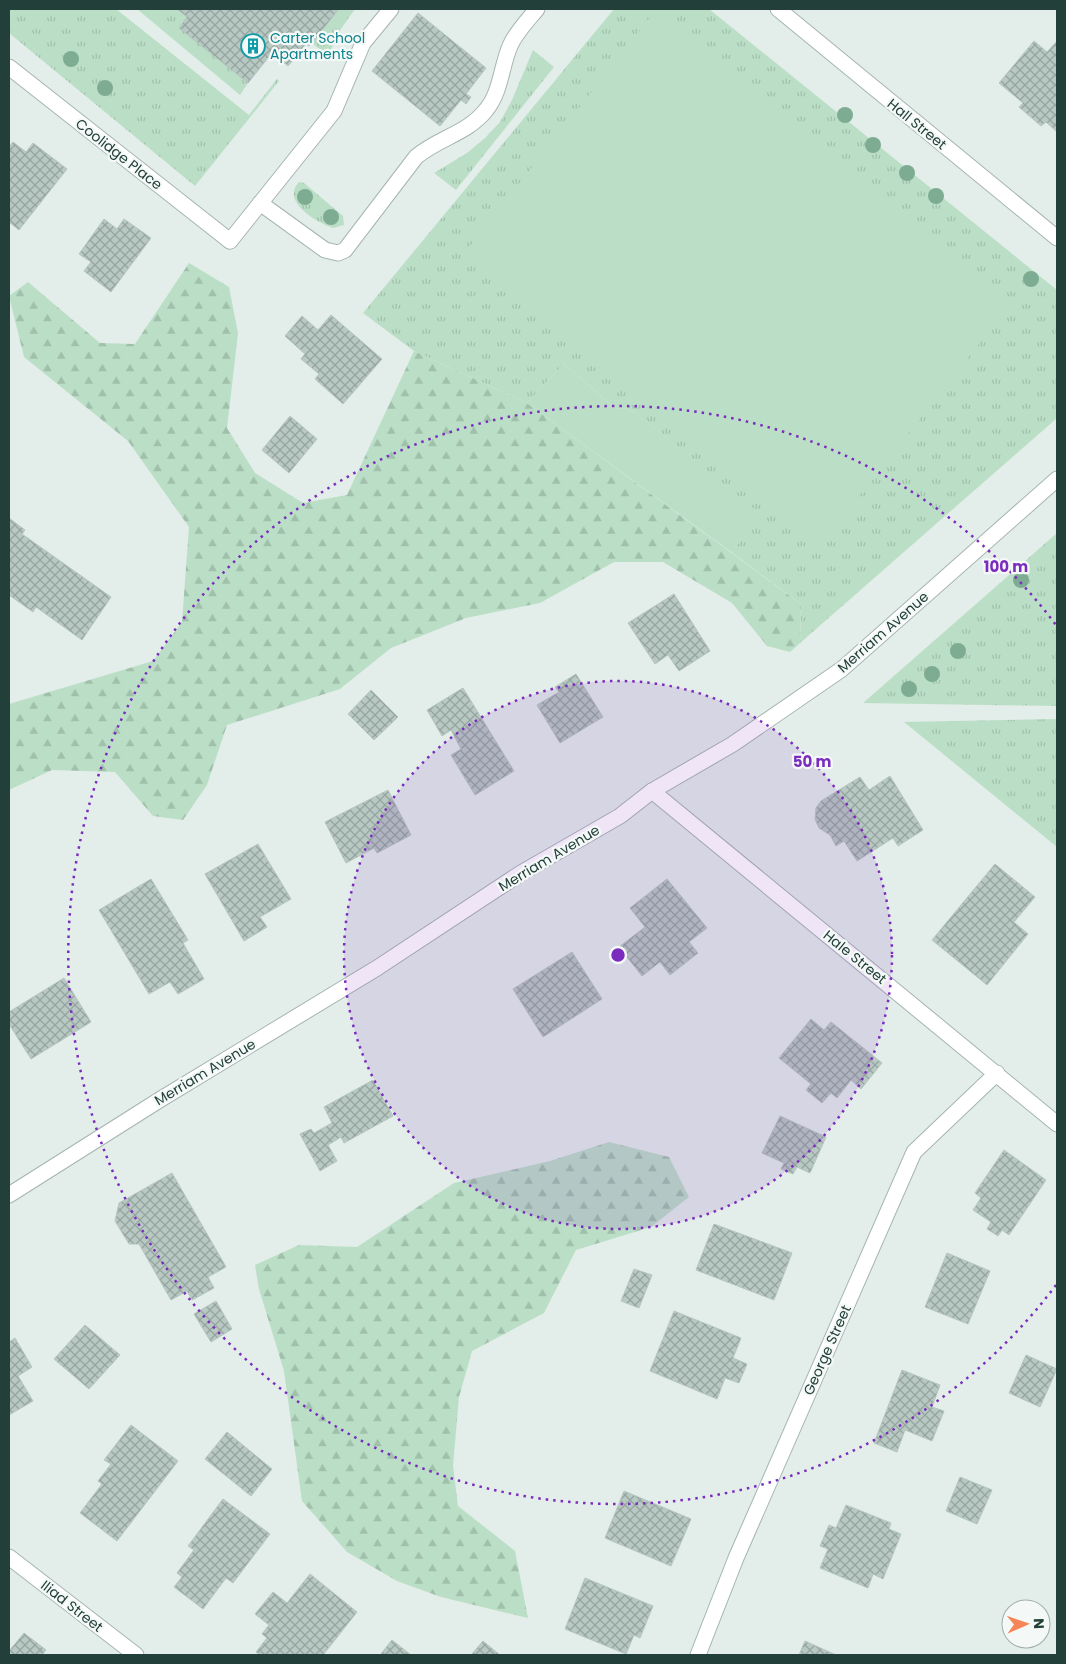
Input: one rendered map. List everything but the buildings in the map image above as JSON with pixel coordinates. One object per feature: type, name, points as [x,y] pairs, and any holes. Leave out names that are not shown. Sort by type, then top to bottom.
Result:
[{"type":"street","points":[[391,9],[363,43],[334,111],[260,203],[325,250],[338,253],[345,250],[416,157],[425,149],[463,131],[486,110],[500,82],[510,44],[537,9]]},
{"type":"street","name":"Hall Street","points":[[778,9],[1057,238]]},
{"type":"street","name":"Coolidge Place","points":[[9,67],[230,241],[260,203]]},
{"type":"street","name":"Merriam Avenue","points":[[9,1195],[161,1099],[377,968],[521,873],[620,816],[652,792],[733,744],[842,669],[1057,479]]},
{"type":"street","name":"Hale Street","points":[[652,792],[1057,1124]]},
{"type":"street","name":"George Street","points":[[698,1655],[736,1558],[914,1152],[997,1074]]},
{"type":"street","name":"Iliad Street","points":[[9,1557],[136,1655]]},
{"type":"green space","points":[[9,9],[116,9],[249,115],[277,79],[279,81],[195,186],[9,33]]},
{"type":"green space","points":[[137,9],[177,9],[187,17],[180,28],[248,83],[240,95]]},
{"type":"green space","points":[[339,9],[355,9],[338,33],[327,59],[322,54],[323,52],[312,43]]},
{"type":"green space","points":[[614,9],[709,9],[1057,290],[1057,418],[800,643],[801,604],[731,552],[761,515],[634,412],[624,408],[616,409],[564,364],[527,403],[414,351],[363,313]]},
{"type":"green space","points":[[652,15],[1012,302],[823,542],[463,255]]},
{"type":"green space","points":[[533,50],[554,67],[456,190],[434,173],[467,153],[500,122],[512,100]]},
{"type":"green space","points":[[299,182],[304,183],[343,216],[344,225],[333,228],[319,222],[303,211],[294,197],[294,190]]},
{"type":"green space","points":[[189,263],[229,287],[238,333],[227,428],[255,473],[303,503],[347,495],[414,351],[527,403],[801,604],[800,643],[790,652],[767,646],[732,603],[663,562],[614,562],[540,603],[466,618],[391,648],[340,689],[227,725],[207,785],[183,820],[153,816],[115,772],[52,770],[9,790],[9,704],[153,661],[182,622],[189,527],[128,441],[24,357],[9,296],[28,282],[100,343],[135,344]]},
{"type":"green space","points":[[564,364],[616,409],[624,408],[634,412],[762,515],[731,552],[527,403]]},
{"type":"green space","points":[[1057,533],[1057,706],[863,703]]},
{"type":"green space","points":[[1057,719],[1057,847],[904,722]]},
{"type":"green space","points":[[609,1142],[669,1157],[689,1197],[651,1227],[576,1250],[544,1313],[472,1351],[459,1397],[453,1466],[458,1506],[515,1551],[528,1618],[441,1597],[397,1581],[347,1552],[302,1501],[284,1371],[259,1289],[255,1265],[299,1245],[357,1247],[454,1183],[550,1161]]},
{"type":"place","name":"Carter School Apartments","points":[[253,46]]}]
